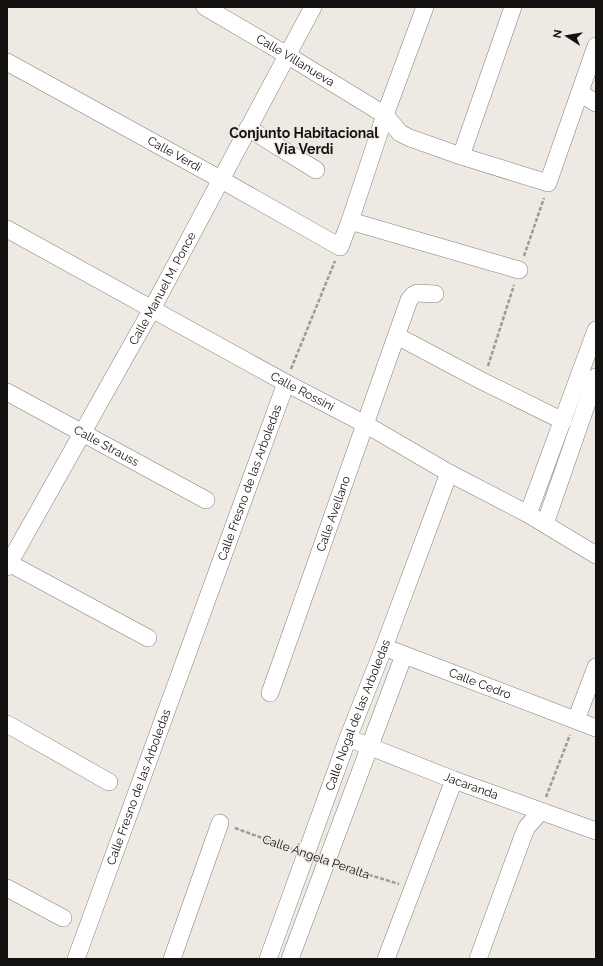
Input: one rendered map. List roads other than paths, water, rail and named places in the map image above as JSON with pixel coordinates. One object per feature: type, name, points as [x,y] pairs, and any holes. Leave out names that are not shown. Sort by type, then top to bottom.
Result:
[{"type":"street","name":"Calle Villanueva","points":[[205,7],[385,115],[400,133],[461,156],[548,183],[580,93]]},
{"type":"street","name":"Calle Manuel M. Ponce","points":[[8,564],[83,434],[152,308],[313,7]]},
{"type":"street","points":[[425,7],[385,115],[350,221],[519,270]]},
{"type":"street","points":[[461,156],[513,7]]},
{"type":"street","points":[[596,46],[580,93],[596,103]]},
{"type":"street","name":"Calle Verdi","points":[[7,62],[340,247],[350,221]]},
{"type":"street","points":[[248,128],[316,170]]},
{"type":"street","name":"Calle Rossini","points":[[7,229],[286,383],[365,424],[450,473],[528,514],[596,555]]},
{"type":"street","name":"Calle Avellano","points":[[270,693],[409,300],[417,293],[435,294]]},
{"type":"street","points":[[528,514],[596,330]]},
{"type":"street","points":[[397,336],[482,381],[563,421]]},
{"type":"street","name":"Calle Fresno de las Arboledas","points":[[76,959],[286,383]]},
{"type":"street","points":[[545,524],[594,386]]},
{"type":"street","name":"Calle Strauss","points":[[7,392],[206,500]]},
{"type":"street","name":"Calle Nogal de las Arboledas","points":[[268,959],[348,738],[450,473]]},
{"type":"street","points":[[8,564],[148,638]]},
{"type":"street","name":"Calle Cedro","points":[[384,647],[596,728]]},
{"type":"street","name":"Calle Nogal de las Arboledas","points":[[290,959],[326,861],[371,747],[404,655]]},
{"type":"street","points":[[576,720],[590,702],[596,667]]},
{"type":"street","points":[[7,724],[109,782]]},
{"type":"street","name":"Jacaranda","points":[[348,738],[454,780],[596,831]]},
{"type":"street","points":[[386,959],[454,780]]},
{"type":"street","points":[[478,959],[523,836],[527,827],[540,811]]},
{"type":"street","points":[[172,959],[220,823]]},
{"type":"street","points":[[7,888],[63,918]]},
{"type":"district","name":"Conjunto Habitacional Via Verdi","points":[[304,142]]}]
